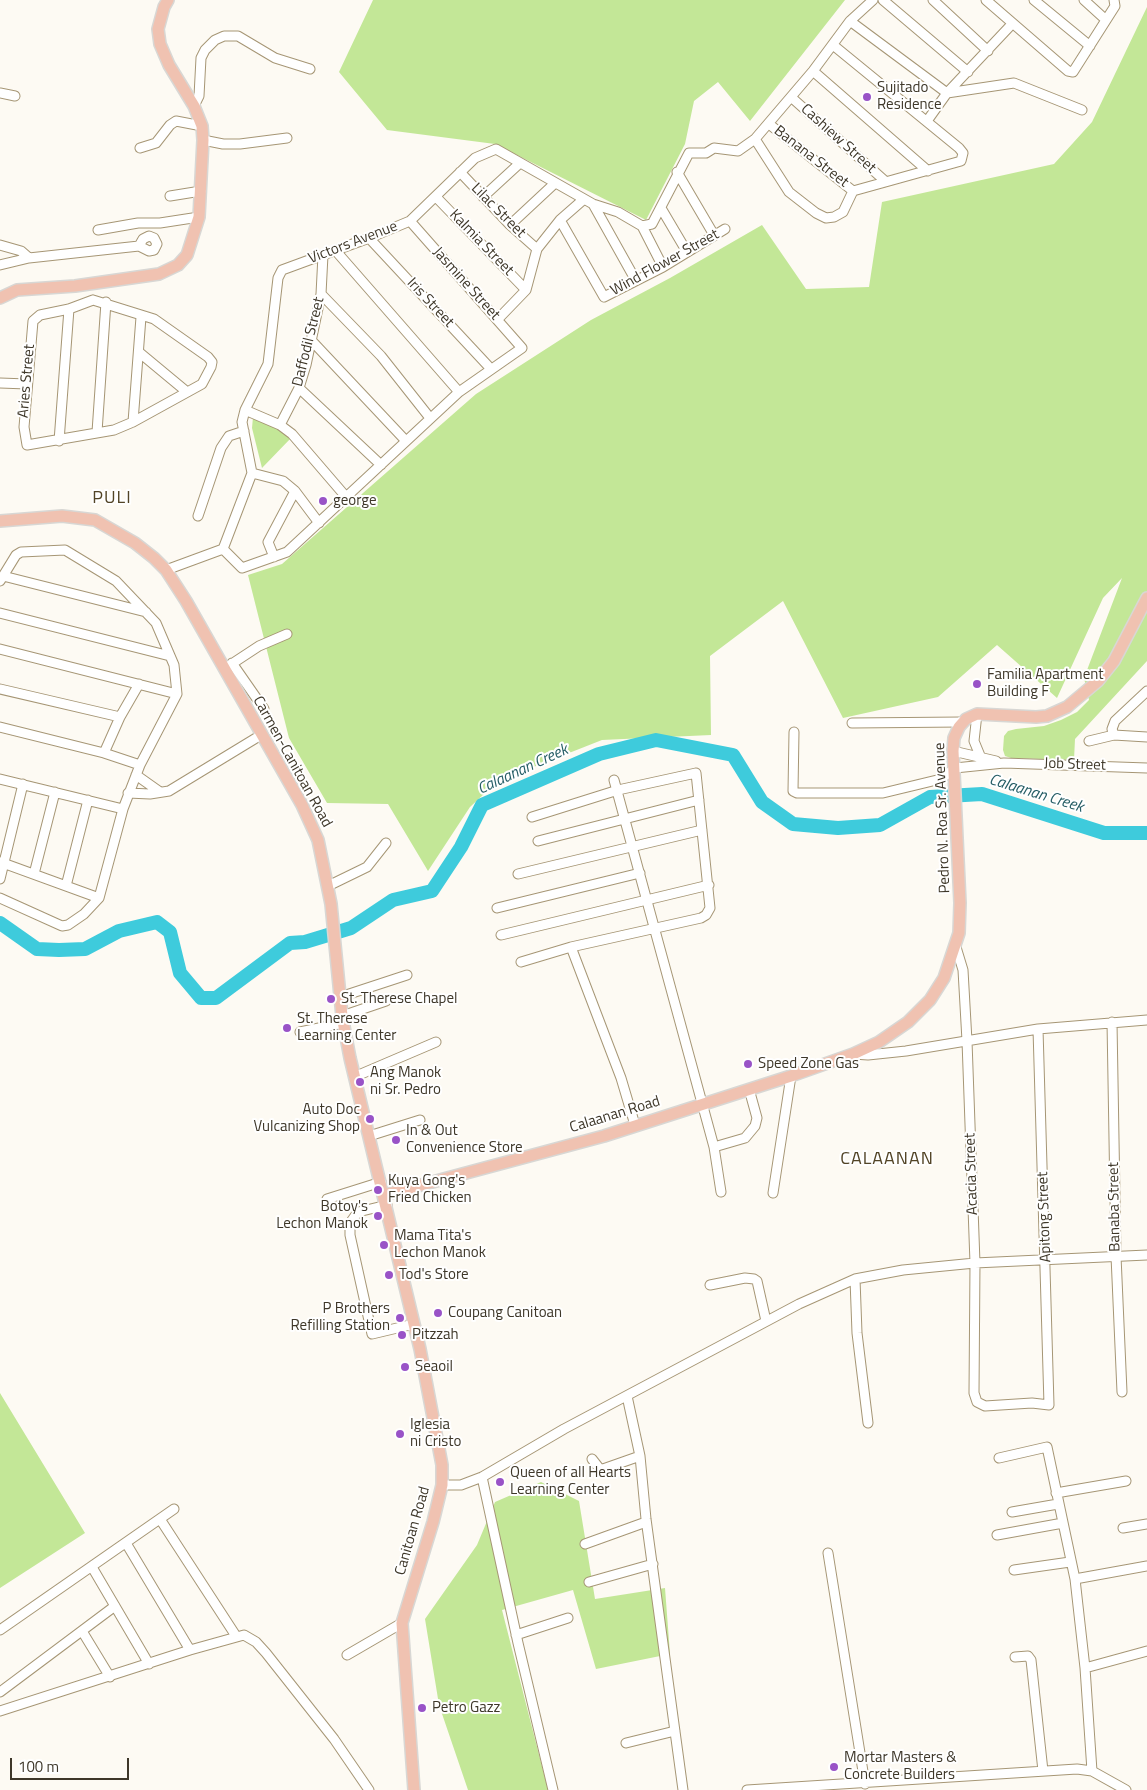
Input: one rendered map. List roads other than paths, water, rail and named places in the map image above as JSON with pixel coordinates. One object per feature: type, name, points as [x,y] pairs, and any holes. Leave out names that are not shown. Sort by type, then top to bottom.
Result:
[{"type":"main road","points":[[0,298],[17,290],[75,286],[159,274],[178,265],[190,249],[198,216],[201,191],[202,126],[194,106],[169,65],[160,44],[158,29],[168,0]]},
{"type":"main road","name":"Carmen-Canitoan Road","points":[[0,521],[62,516],[96,520],[135,543],[166,570],[228,666],[261,735],[309,820],[318,840],[328,886],[342,1020],[368,1136],[385,1200]]},
{"type":"main road","points":[[962,722],[977,714],[1047,716],[1067,707],[1098,681],[1114,660],[1147,598]]},
{"type":"main road","name":"Pedro N. Roa Sr. Avenue","points":[[852,1054],[895,1032],[920,1012],[944,978],[956,947],[960,902],[953,751],[956,732],[962,722]]},
{"type":"main road","name":"Calaanan Road","points":[[385,1200],[604,1136],[750,1090],[852,1054]]},
{"type":"main road","name":"Canitoan Road","points":[[385,1200],[414,1324],[440,1453],[442,1486],[402,1623],[414,1790]]},
{"type":"street","points":[[663,266],[642,226],[652,224],[677,172],[689,153],[706,153],[714,148],[738,151],[755,139],[812,71],[850,20],[873,0]]},
{"type":"street","points":[[883,0],[968,72]]},
{"type":"street","points":[[933,0],[988,51]]},
{"type":"street","points":[[986,0],[1068,71],[1073,72],[1077,70],[1115,6],[1114,0]]},
{"type":"street","points":[[1034,0],[1090,46]]},
{"type":"street","points":[[1084,0],[1106,20]]},
{"type":"street","points":[[850,20],[947,93],[1014,83],[1082,110]]},
{"type":"street","points":[[927,121],[947,93],[1012,24]]},
{"type":"street","points":[[194,106],[199,96],[201,58],[204,50],[215,40],[224,36],[238,36],[274,58],[310,69]]},
{"type":"street","points":[[755,139],[789,192],[816,213],[826,218],[843,212],[854,191],[961,160],[963,153],[927,121],[832,45]]},
{"type":"street","points":[[812,71],[928,171]]},
{"type":"street","points":[[0,93],[15,96]]},
{"type":"street","name":"Cashiew Street","points":[[791,97],[885,181]]},
{"type":"street","points":[[140,148],[156,143],[170,125],[176,121],[202,126]]},
{"type":"street","name":"Banana Street","points":[[769,124],[854,191]]},
{"type":"street","points":[[203,140],[223,144],[240,144],[287,138]]},
{"type":"street","name":"Victors Avenue","points":[[252,473],[242,422],[245,410],[268,364],[280,274],[288,266],[369,238],[410,221],[460,172],[481,155],[496,149],[554,184],[593,204],[618,212],[642,226]]},
{"type":"street","points":[[483,197],[520,163]]},
{"type":"street","name":"Lilac Street","points":[[460,172],[510,225],[538,249]]},
{"type":"street","points":[[677,172],[714,235]]},
{"type":"street","points":[[510,225],[554,184]]},
{"type":"street","points":[[170,196],[201,191]]},
{"type":"street","name":"Kalmia Street","points":[[436,197],[526,290]]},
{"type":"street","points":[[498,319],[526,290],[538,249],[560,220],[584,199]]},
{"type":"street","points":[[593,204],[635,279]]},
{"type":"street","points":[[661,208],[686,252]]},
{"type":"street","points":[[98,230],[138,223],[160,223],[198,216]]},
{"type":"street","name":"Wind Flower Street","points":[[560,220],[604,297],[635,279],[663,266],[725,229]]},
{"type":"street","name":"Jasmine Street","points":[[410,221],[522,348],[490,368]]},
{"type":"street","name":"Iris Street","points":[[369,238],[490,368]]},
{"type":"street","points":[[0,245],[16,249],[29,258]]},
{"type":"street","points":[[0,265],[29,258],[139,246]]},
{"type":"street","points":[[334,250],[459,392]]},
{"type":"street","name":"Daffodil Street","points":[[280,425],[299,388],[311,340],[321,294],[322,255]]},
{"type":"street","points":[[321,294],[381,356],[430,418]]},
{"type":"street","points":[[93,300],[106,302],[141,316],[154,319],[212,362],[211,367],[202,384],[133,422],[114,430],[59,441],[69,309],[93,300]]},
{"type":"street","points":[[97,432],[106,302]]},
{"type":"street","name":"Aries Street","points":[[59,441],[27,445],[24,427],[27,384],[33,321],[35,318],[69,309]]},
{"type":"street","points":[[133,422],[140,353],[141,316]]},
{"type":"street","points":[[311,340],[406,441]]},
{"type":"street","points":[[140,353],[188,392]]},
{"type":"street","points":[[223,549],[242,568],[287,552],[347,498],[430,418],[490,368]]},
{"type":"street","points":[[0,383],[27,384]]},
{"type":"street","points":[[299,388],[381,465]]},
{"type":"street","points":[[245,410],[280,425],[292,434],[347,498]]},
{"type":"street","points":[[198,516],[221,448],[229,436],[244,431]]},
{"type":"street","points":[[166,570],[223,549],[252,473],[283,481],[295,491],[320,523]]},
{"type":"street","points":[[274,557],[268,542],[295,491]]},
{"type":"street","points":[[0,898],[62,926],[68,925],[84,914],[100,898],[128,793],[140,765],[177,694],[176,675],[156,623],[146,612],[116,581],[65,550],[21,552],[16,555],[2,579],[146,612]]},
{"type":"street","points":[[0,613],[170,656]]},
{"type":"street","points":[[264,709],[228,666],[271,640],[287,634]]},
{"type":"street","points":[[0,649],[177,694]]},
{"type":"street","points":[[104,753],[120,717],[139,684]]},
{"type":"street","points":[[0,689],[120,717]]},
{"type":"street","points":[[1114,735],[1112,729],[1115,720],[1146,693]]},
{"type":"street","points":[[977,714],[974,741],[981,758]]},
{"type":"street","points":[[852,723],[962,722]]},
{"type":"street","points":[[0,727],[104,753],[140,765]]},
{"type":"street","points":[[794,732],[793,791],[797,794],[882,793],[941,779],[955,773]]},
{"type":"street","points":[[128,793],[150,794],[178,788],[261,735]]},
{"type":"street","points":[[1089,741],[1114,735],[1147,737]]},
{"type":"street","name":"Job Street","points":[[953,751],[1004,763],[1147,768]]},
{"type":"street","name":"Job Street","points":[[955,773],[1004,763]]},
{"type":"street","points":[[521,962],[571,947],[656,929],[706,915],[710,908],[697,776],[693,772],[618,790],[532,817]]},
{"type":"street","points":[[136,775],[160,792]]},
{"type":"street","points":[[0,779],[123,809]]},
{"type":"street","points":[[614,780],[626,817],[714,1147],[721,1192]]},
{"type":"street","points":[[0,879],[2,862],[23,784]]},
{"type":"street","points":[[34,874],[54,792]]},
{"type":"street","points":[[66,886],[88,800]]},
{"type":"street","points":[[538,841],[626,817],[699,800]]},
{"type":"street","points":[[518,874],[702,830]]},
{"type":"street","points":[[328,886],[368,867],[386,843]]},
{"type":"street","points":[[2,862],[100,898]]},
{"type":"street","points":[[497,908],[640,872]]},
{"type":"street","points":[[501,935],[709,885]]},
{"type":"street","points":[[571,947],[621,1078],[635,1125]]},
{"type":"street","name":"Acacia Street","points":[[956,947],[964,970],[975,1263],[974,1393],[977,1402]]},
{"type":"street","points":[[340,997],[408,975]]},
{"type":"street","points":[[300,1032],[342,1020],[386,1001]]},
{"type":"street","points":[[852,1054],[882,1054],[967,1042],[1038,1029],[1147,1020]]},
{"type":"street","name":"Banaba Street","points":[[1112,1022],[1116,1256],[1122,1392]]},
{"type":"street","name":"Apitong Street","points":[[977,1402],[985,1406],[1032,1403],[1049,1404],[1038,1029]]},
{"type":"street","points":[[354,1077],[436,1042]]},
{"type":"street","points":[[773,1193],[778,1148],[791,1076]]},
{"type":"street","points":[[714,1147],[745,1138],[755,1126],[757,1118],[750,1090]]},
{"type":"street","points":[[368,1136],[420,1120]]},
{"type":"street","points":[[327,1199],[381,1182]]},
{"type":"street","points":[[385,1200],[358,1212],[350,1222],[350,1235],[372,1334],[414,1324]]},
{"type":"street","points":[[442,1486],[460,1485],[482,1478],[533,1446],[766,1321],[854,1279],[903,1270],[975,1263],[1147,1254]]},
{"type":"street","points":[[710,1285],[745,1278],[754,1279],[757,1281],[766,1321]]},
{"type":"street","points":[[854,1279],[857,1333],[868,1423]]},
{"type":"street","points":[[627,1396],[640,1456],[646,1522],[683,1790]]},
{"type":"street","points":[[999,1458],[1047,1447],[1075,1579],[1085,1668],[1092,1771]]},
{"type":"street","points":[[592,1458],[599,1468],[603,1469],[640,1456]]},
{"type":"street","points":[[482,1478],[516,1635],[553,1790]]},
{"type":"street","points":[[1056,1493],[1126,1481]]},
{"type":"street","points":[[1012,1512],[1058,1504]]},
{"type":"street","points":[[0,1630],[174,1509]]},
{"type":"street","points":[[160,1519],[236,1636]]},
{"type":"street","points":[[585,1544],[646,1522]]},
{"type":"street","points":[[997,1535],[1063,1523]]},
{"type":"street","points":[[1123,1528],[1147,1524]]},
{"type":"street","points":[[126,1543],[190,1650]]},
{"type":"street","points":[[828,1554],[864,1784]]},
{"type":"street","points":[[1014,1570],[1070,1562]]},
{"type":"street","points":[[589,1582],[653,1564]]},
{"type":"street","points":[[1075,1579],[1147,1566]]},
{"type":"street","points":[[92,1567],[149,1664]]},
{"type":"street","points":[[0,1692],[115,1606]]},
{"type":"street","points":[[516,1635],[568,1618]]},
{"type":"street","points":[[347,1654],[402,1623]]},
{"type":"street","points":[[82,1631],[110,1677]]},
{"type":"street","points":[[0,1711],[236,1636],[249,1637],[266,1653],[334,1739],[369,1790]]},
{"type":"street","points":[[1085,1668],[1147,1651]]},
{"type":"street","points":[[1015,1657],[1028,1656],[1031,1660],[1043,1771]]},
{"type":"street","points":[[626,1743],[675,1731]]},
{"type":"street","points":[[747,1790],[809,1788],[1043,1771],[1092,1771],[1126,1790]]},
{"type":"waterway","name":"Calaanan Creek","points":[[0,923],[37,949],[59,950],[85,949],[119,931],[157,922],[170,932],[180,973],[201,998],[216,998],[290,943],[305,942],[351,928],[393,900],[432,891],[461,847],[482,805],[599,754],[656,740],[733,755],[762,802],[793,824],[838,828],[880,825],[930,797],[982,794],[1104,833],[1147,833]]},
{"type":"place","name":"Sujitado Residence","points":[[867,97]]},
{"type":"place","name":"george","points":[[323,501]]},
{"type":"place","name":"Familia Apartment Building F","points":[[977,684]]},
{"type":"place","name":"St. Therese Chapel","points":[[331,999]]},
{"type":"place","name":"St. Therese Learning Center","points":[[287,1028]]},
{"type":"place","name":"Speed Zone Gas","points":[[748,1064]]},
{"type":"place","name":"Ang Manok ni Sr. Pedro","points":[[360,1082]]},
{"type":"place","name":"Auto Doc Vulcanizing Shop","points":[[370,1119]]},
{"type":"place","name":"In & Out Convenience Store","points":[[396,1140]]},
{"type":"place","name":"Kuya Gong's Fried Chicken","points":[[378,1190]]},
{"type":"place","name":"Botoy's Lechon Manok","points":[[378,1216]]},
{"type":"place","name":"Mama Tita's Lechon Manok","points":[[384,1245]]},
{"type":"place","name":"Tod's Store","points":[[389,1275]]},
{"type":"place","name":"Coupang Canitoan","points":[[438,1313]]},
{"type":"place","name":"P Brothers Refilling Station","points":[[400,1318]]},
{"type":"place","name":"Pitzzah","points":[[402,1335]]},
{"type":"place","name":"Seaoil","points":[[405,1367]]},
{"type":"place","name":"Iglesia ni Cristo","points":[[400,1434]]},
{"type":"place","name":"Queen of all Hearts Learning Center","points":[[500,1482]]},
{"type":"place","name":"Petro Gazz","points":[[422,1708]]},
{"type":"place","name":"Mortar Masters & Concrete Builders","points":[[834,1767]]},
{"type":"district","name":"PULI","points":[[112,499]]},
{"type":"district","name":"CALAANAN","points":[[887,1160]]}]
